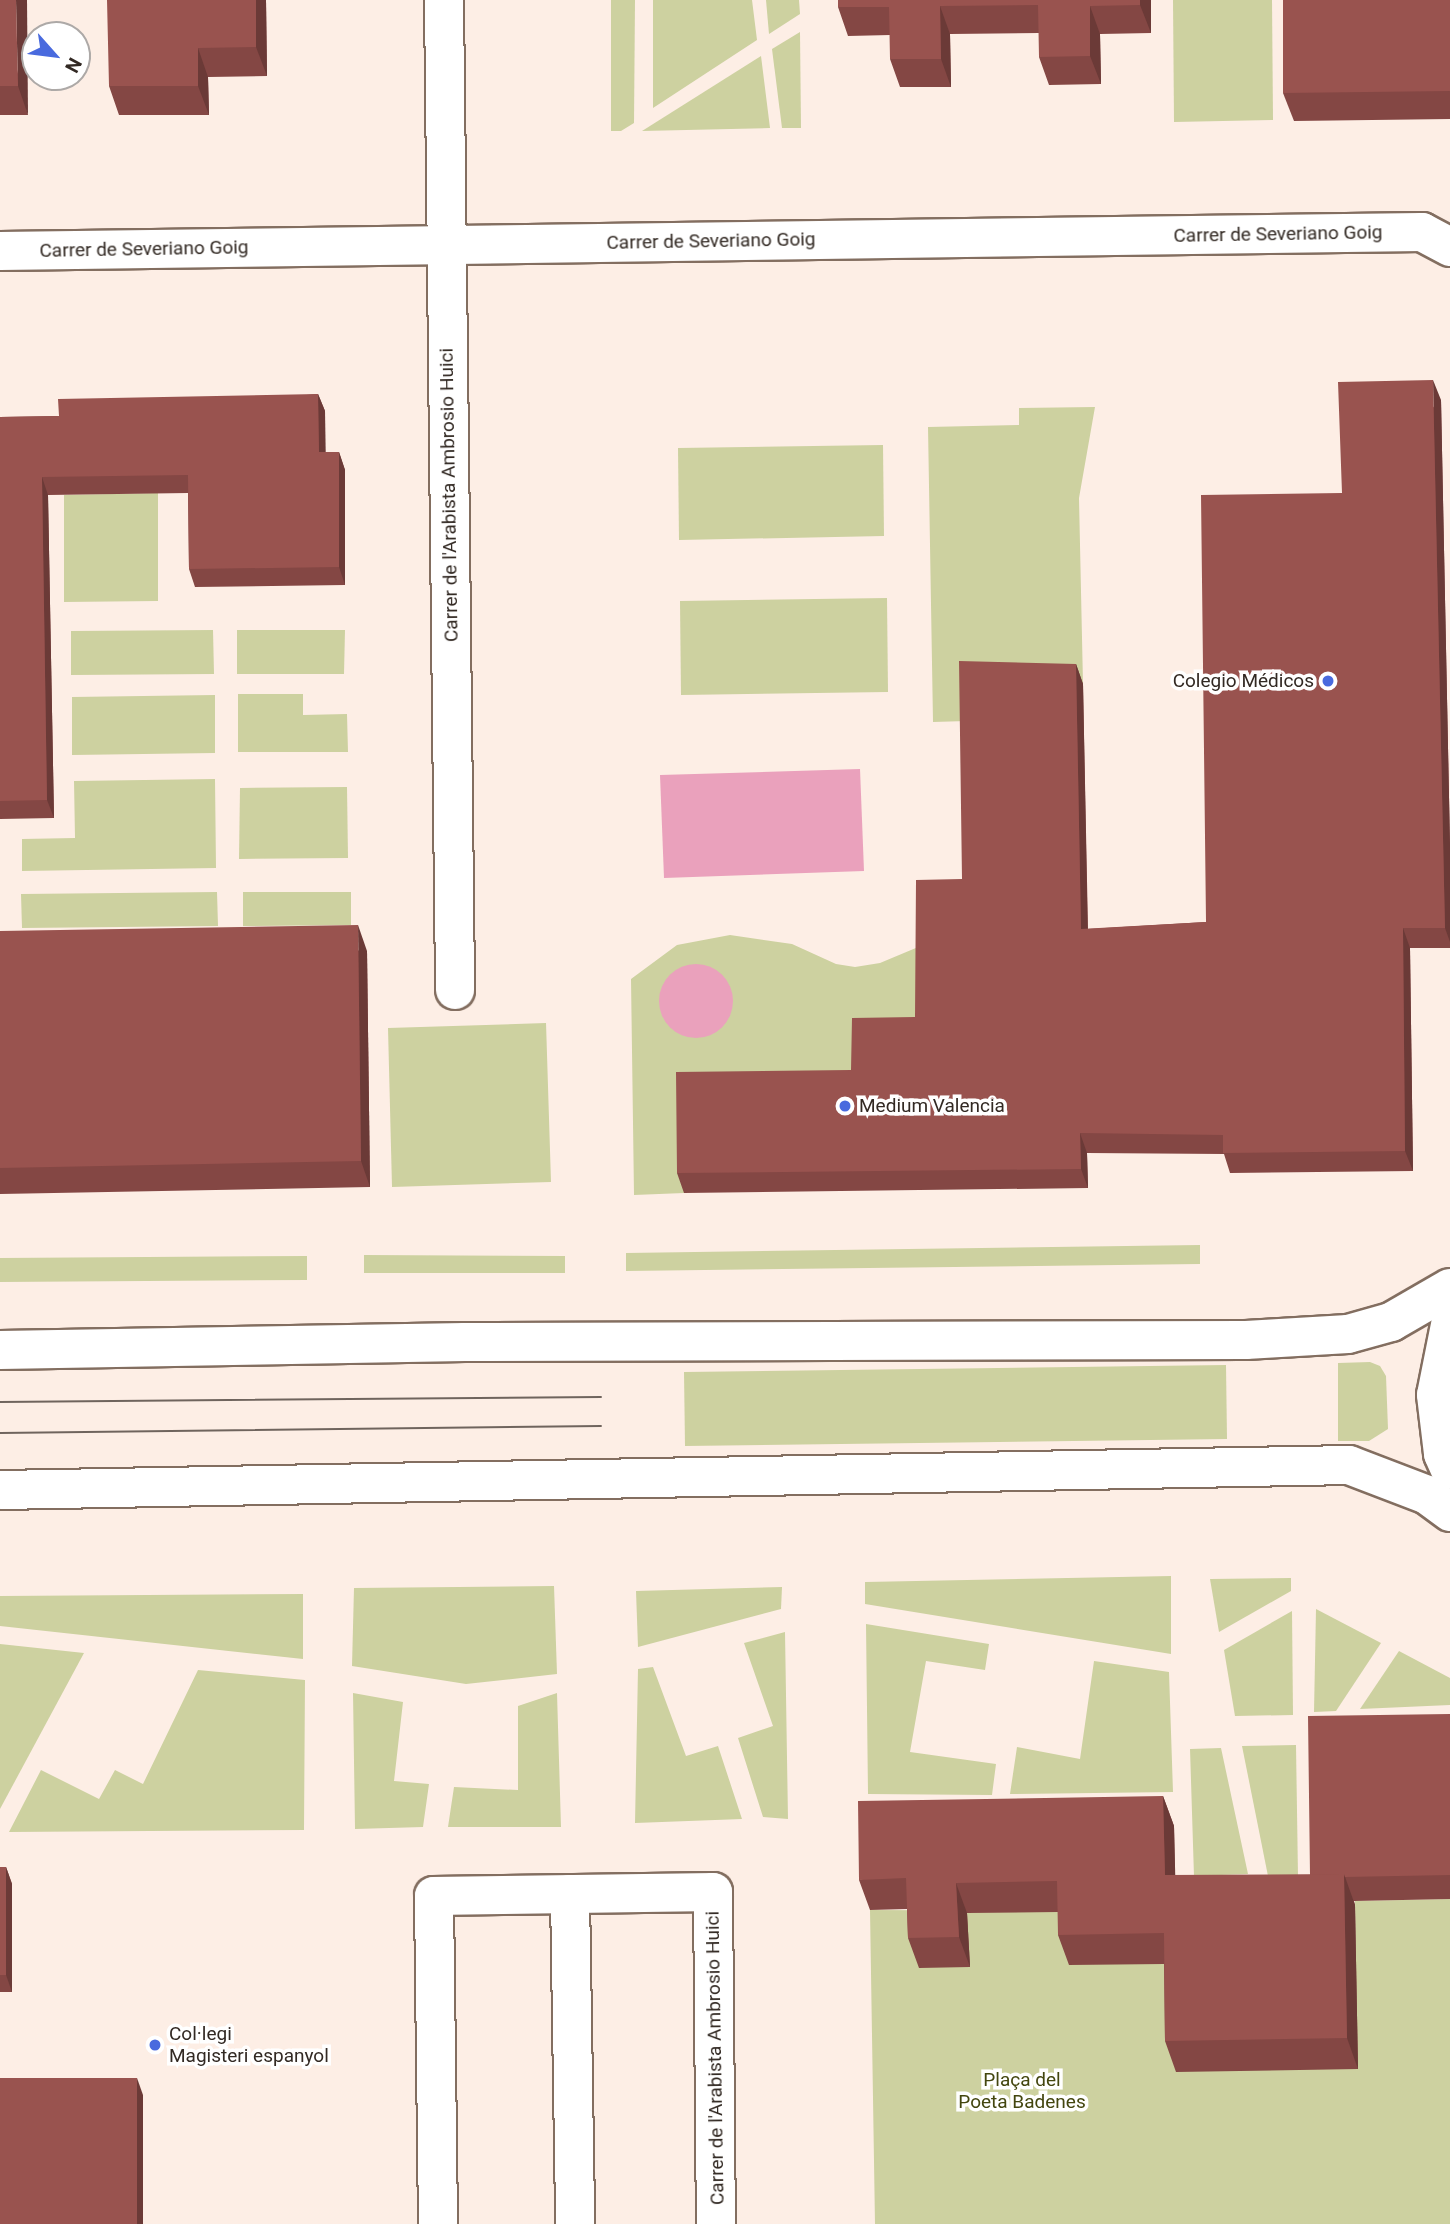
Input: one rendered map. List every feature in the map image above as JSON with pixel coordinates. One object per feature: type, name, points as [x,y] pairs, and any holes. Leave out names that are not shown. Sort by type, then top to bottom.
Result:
[{"type":"main road","name":"Carrer de l'Arabista Ambrosio Huici","points":[[444,0],[455,990]]},
{"type":"main road","name":"Carrer de Severiano Goig","points":[[0,251],[1441,231]]},
{"type":"main road","points":[[0,1350],[465,1342],[1246,1340],[1348,1334],[1391,1322],[1450,1288]]},
{"type":"main road","points":[[1450,1325],[1436,1395],[1443,1454],[1450,1470]]},
{"type":"main road","points":[[0,1490],[1349,1465],[1427,1495],[1450,1512]]},
{"type":"main road","name":"Carrer de l'Arabista Ambrosio Huici","points":[[570,1894],[713,1892],[716,2224]]},
{"type":"main road","points":[[438,2224],[434,1896],[570,1894],[575,2224]]},
{"type":"green space","points":[[611,0],[635,0],[634,123],[621,131],[611,131]]},
{"type":"green space","points":[[653,0],[752,0],[757,40],[653,108]]},
{"type":"green space","points":[[766,0],[799,0],[800,14],[769,34]]},
{"type":"green space","points":[[1173,0],[1272,0],[1273,120],[1174,122]]},
{"type":"green space","points":[[800,32],[801,128],[782,128],[772,49]]},
{"type":"green space","points":[[761,56],[770,128],[642,131]]},
{"type":"green space","points":[[1095,407],[1079,498],[1083,684],[967,721],[933,722],[928,427],[1019,425],[1019,408]]},
{"type":"green space","points":[[883,445],[884,536],[679,540],[678,448]]},
{"type":"green space","points":[[158,493],[158,601],[64,602],[64,495]]},
{"type":"green space","points":[[887,598],[888,692],[681,695],[680,601]]},
{"type":"green space","points":[[213,630],[214,674],[71,675],[71,631]]},
{"type":"green space","points":[[237,630],[345,630],[344,674],[237,674]]},
{"type":"green space","points":[[238,694],[303,694],[303,715],[347,714],[348,752],[238,752]]},
{"type":"green space","points":[[215,695],[215,753],[72,755],[72,697]]},
{"type":"green space","points":[[215,779],[216,868],[22,871],[22,839],[75,838],[74,781]]},
{"type":"green space","points":[[347,787],[348,858],[239,859],[240,788]]},
{"type":"green space","points":[[217,892],[218,926],[22,928],[21,894]]},
{"type":"green space","points":[[243,892],[351,892],[351,925],[243,926]]},
{"type":"green space","points":[[730,935],[792,944],[836,964],[855,967],[880,963],[923,945],[922,1037],[858,1090],[684,1193],[634,1195],[631,979],[677,945]]},
{"type":"green space","points":[[546,1023],[551,1182],[392,1187],[388,1028]]},
{"type":"green space","points":[[1200,1245],[1200,1264],[626,1271],[626,1253]]},
{"type":"green space","points":[[364,1255],[565,1256],[565,1273],[364,1273]]},
{"type":"green space","points":[[307,1256],[307,1280],[0,1282],[0,1258]]},
{"type":"green space","points":[[1370,1362],[1380,1366],[1386,1376],[1388,1429],[1369,1441],[1338,1441],[1338,1363]]},
{"type":"green space","points":[[1226,1365],[1227,1439],[685,1446],[684,1372]]},
{"type":"green space","points":[[1171,1576],[1171,1654],[865,1604],[865,1582]]},
{"type":"green space","points":[[1291,1578],[1291,1591],[1219,1632],[1210,1579]]},
{"type":"green space","points":[[554,1586],[557,1674],[466,1684],[352,1666],[354,1588]]},
{"type":"green space","points":[[782,1587],[781,1609],[638,1647],[636,1591]]},
{"type":"green space","points":[[303,1594],[303,1659],[0,1626],[0,1596]]},
{"type":"green space","points":[[1316,1609],[1381,1643],[1336,1711],[1314,1712]]},
{"type":"green space","points":[[1292,1611],[1293,1715],[1235,1716],[1224,1650]]},
{"type":"green space","points":[[866,1624],[989,1644],[985,1670],[926,1661],[910,1752],[996,1764],[992,1795],[868,1794]]},
{"type":"green space","points":[[785,1632],[788,1819],[763,1817],[738,1738],[773,1726],[744,1643]]},
{"type":"green space","points":[[0,1644],[84,1653],[0,1809]]},
{"type":"green space","points":[[1399,1651],[1450,1678],[1450,1705],[1360,1709]]},
{"type":"green space","points":[[1094,1661],[1169,1672],[1173,1792],[1010,1794],[1017,1747],[1080,1759]]},
{"type":"green space","points":[[653,1667],[686,1756],[718,1746],[742,1819],[635,1823],[638,1669]]},
{"type":"green space","points":[[198,1670],[305,1680],[304,1830],[9,1832],[41,1770],[99,1799],[115,1770],[143,1784]]},
{"type":"green space","points":[[353,1693],[403,1702],[394,1781],[429,1784],[423,1827],[355,1829]]},
{"type":"green space","points":[[557,1693],[561,1827],[448,1827],[454,1787],[518,1790],[518,1706]]},
{"type":"green space","points":[[1296,1745],[1298,1877],[1268,1876],[1242,1746]]},
{"type":"green space","points":[[1221,1748],[1248,1874],[1194,1876],[1190,1749]]},
{"type":"green space","name":"Plaça del Poeta Badenes","points":[[1450,1899],[1450,2224],[875,2224],[870,1910],[1075,1911],[1125,1934],[1357,2069],[1355,1901]]},
{"type":"shaded area","points":[[860,769],[864,871],[664,878],[660,775]]},
{"type":"shaded area","points":[[696,964],[710,967],[722,975],[730,987],[733,1001],[730,1015],[722,1027],[710,1035],[696,1038],[682,1035],[670,1027],[662,1015],[659,1001],[662,987],[670,975],[682,967]]},
{"type":"building","points":[[0,0],[16,0],[18,86],[0,86]]},
{"type":"building","points":[[107,0],[256,0],[256,47],[198,48],[198,86],[109,86]]},
{"type":"building","points":[[838,0],[1140,0],[1140,5],[1090,6],[1090,56],[1039,57],[1038,5],[940,6],[941,59],[890,59],[889,7],[838,7]]},
{"type":"building","points":[[1283,0],[1450,0],[1450,91],[1283,93]]},
{"type":"building","points":[[1433,380],[1445,928],[1403,928],[1405,1151],[1223,1153],[1223,1135],[1080,1133],[1081,1169],[677,1173],[676,1072],[851,1070],[852,1018],[915,1017],[916,880],[962,879],[959,661],[1076,664],[1081,929],[1206,922],[1201,495],[1342,493],[1338,382]]},
{"type":"building","points":[[318,394],[319,452],[339,452],[339,567],[189,569],[188,475],[42,477],[47,800],[0,801],[0,417],[59,416],[58,399]]},
{"type":"building","points":[[358,925],[361,1161],[0,1168],[0,931]]},
{"type":"building","points":[[1450,1714],[1450,1875],[1310,1875],[1308,1716]]},
{"type":"building","points":[[1163,1796],[1165,1875],[1344,1874],[1347,2038],[1165,2041],[1164,1933],[1058,1935],[1057,1881],[956,1883],[959,1937],[908,1938],[906,1878],[859,1880],[858,1801]]},
{"type":"building","points":[[0,1867],[6,1867],[6,1975],[0,1975]]},
{"type":"building","points":[[0,2078],[137,2078],[137,2224],[0,2224]]},
{"type":"tram line","points":[[0,1402],[601,1397]]},
{"type":"tram line","points":[[0,1433],[601,1426]]},
{"type":"place","name":"Colegio Médicos","points":[[1328,681]]},
{"type":"place","name":"Medium Valencia","points":[[845,1106]]},
{"type":"place","name":"Col·legi Magisteri espanyol","points":[[155,2045]]}]
